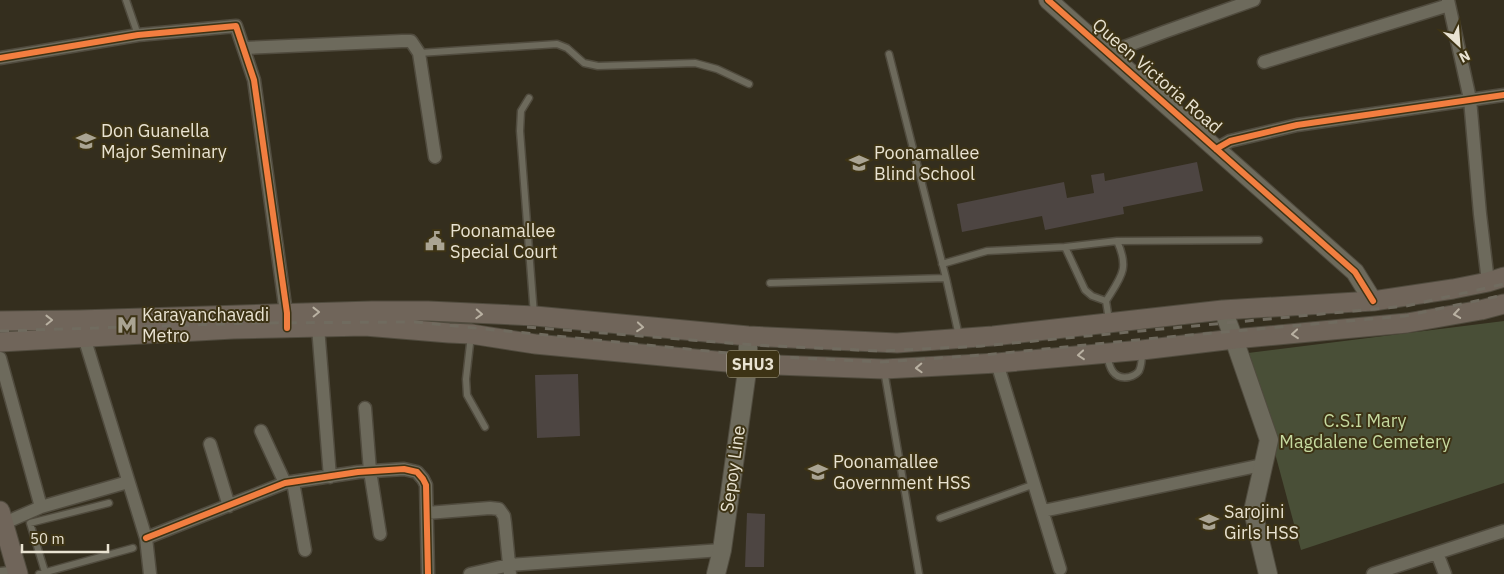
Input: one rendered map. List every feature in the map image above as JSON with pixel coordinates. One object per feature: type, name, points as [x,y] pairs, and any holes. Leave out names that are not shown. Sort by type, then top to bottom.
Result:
[{"type":"main road","name":"SHU3","points":[[0,342],[233,329],[287,320],[372,310],[535,316],[748,336],[897,343],[1110,324],[1222,310],[1373,301],[1453,289],[1496,279]]},
{"type":"main road","name":"SHU3","points":[[0,321],[287,320],[318,327],[365,326],[472,334],[535,344],[748,364],[884,369],[997,364],[1407,323],[1504,304]]},
{"type":"main road","points":[[1,520],[12,573]]},
{"type":"street","name":"Queen Victoria Road","points":[[1048,0],[1355,272],[1373,301]]},
{"type":"street","points":[[1108,53],[1254,0]]},
{"type":"street","points":[[1264,62],[1448,3],[1470,100],[1480,214],[1496,279]]},
{"type":"street","points":[[0,58],[138,34],[236,26],[254,80],[287,320]]},
{"type":"street","points":[[244,48],[402,40],[411,42],[419,53],[435,157]]},
{"type":"street","points":[[1216,149],[1230,141],[1297,125],[1504,95]]},
{"type":"street","points":[[1222,310],[1269,440],[1253,511],[1268,574]]},
{"type":"street","points":[[318,327],[330,476]]},
{"type":"street","name":"Sepoy Line","points":[[716,574],[722,550],[748,364],[748,336]]},
{"type":"street","points":[[84,337],[146,538],[150,574]]},
{"type":"street","points":[[0,358],[41,507]]},
{"type":"street","points":[[997,364],[1061,571]]},
{"type":"street","points":[[364,408],[370,471],[380,534]]},
{"type":"street","points":[[261,431],[289,483],[305,550]]},
{"type":"street","points":[[210,444],[228,506]]},
{"type":"street","points":[[1043,511],[1262,466]]},
{"type":"street","points":[[146,538],[289,483],[370,471],[404,469],[417,472],[426,485],[428,574]]},
{"type":"street","points":[[1,520],[128,482]]},
{"type":"street","points":[[427,513],[499,509],[504,516],[509,569]]},
{"type":"street","points":[[1373,574],[1397,570],[1437,553],[1502,536]]},
{"type":"street","points":[[470,574],[722,550]]},
{"type":"street","points":[[1437,553],[1445,574]]},
{"type":"lane","points":[[126,0],[138,34]]},
{"type":"lane","points":[[419,53],[557,44],[567,48],[584,63],[598,66],[695,63],[716,69],[749,84]]},
{"type":"lane","points":[[889,54],[960,338]]},
{"type":"lane","points":[[529,98],[521,111],[520,131],[535,316]]},
{"type":"lane","points":[[942,264],[987,251],[1117,241],[1259,240]]},
{"type":"lane","points":[[1110,324],[1106,301],[1120,277],[1124,263],[1117,241]]},
{"type":"lane","points":[[1065,246],[1085,290],[1092,296],[1106,301]]},
{"type":"lane","points":[[770,283],[946,278]]},
{"type":"lane","points":[[472,334],[466,379],[468,395],[485,427]]},
{"type":"lane","points":[[1107,353],[1112,372],[1126,378],[1136,375],[1140,370],[1142,350]]},
{"type":"lane","points":[[884,369],[919,574]]},
{"type":"lane","points":[[940,518],[1035,484]]},
{"type":"lane","points":[[109,503],[30,523],[42,573],[133,548]]},
{"type":"green space","name":"C.S.I Mary Magdalene Cemetery","points":[[1504,321],[1504,483],[1301,550],[1248,353]]},
{"type":"building","points":[[1197,162],[1203,191],[1123,207],[1124,214],[1045,230],[1042,216],[962,232],[957,204],[1064,182],[1067,198],[1094,193],[1091,175],[1104,173],[1105,181]]},
{"type":"building","points":[[578,374],[580,436],[537,438],[535,375]]},
{"type":"building","points":[[747,513],[765,514],[764,567],[745,567]]},
{"type":"railway","points":[[527,327],[755,345],[881,351],[981,346],[1406,306],[1504,284]]},
{"type":"railway","points":[[0,331],[254,323],[415,322],[757,356],[882,362],[984,355],[1405,316],[1504,295]]},
{"type":"cycle path","points":[[1048,0],[1355,272],[1373,301]]},
{"type":"cycle path","points":[[0,58],[138,35],[236,26],[254,80],[287,313],[287,328]]},
{"type":"cycle path","points":[[1216,149],[1230,141],[1297,125],[1504,95]]},
{"type":"cycle path","points":[[146,538],[285,483],[358,472],[404,469],[417,472],[426,485],[428,574]]},
{"type":"place","name":"Don Guanella Major Seminary","points":[[86,141]]},
{"type":"place","name":"Poonamallee Blind School","points":[[859,163]]},
{"type":"place","name":"Poonamallee Special Court","points":[[435,241]]},
{"type":"place","name":"Karayanchavadi Metro","points":[[127,325]]},
{"type":"place","name":"Poonamallee Government HSS","points":[[818,472]]},
{"type":"place","name":"Sarojini Girls HSS","points":[[1209,522]]}]
